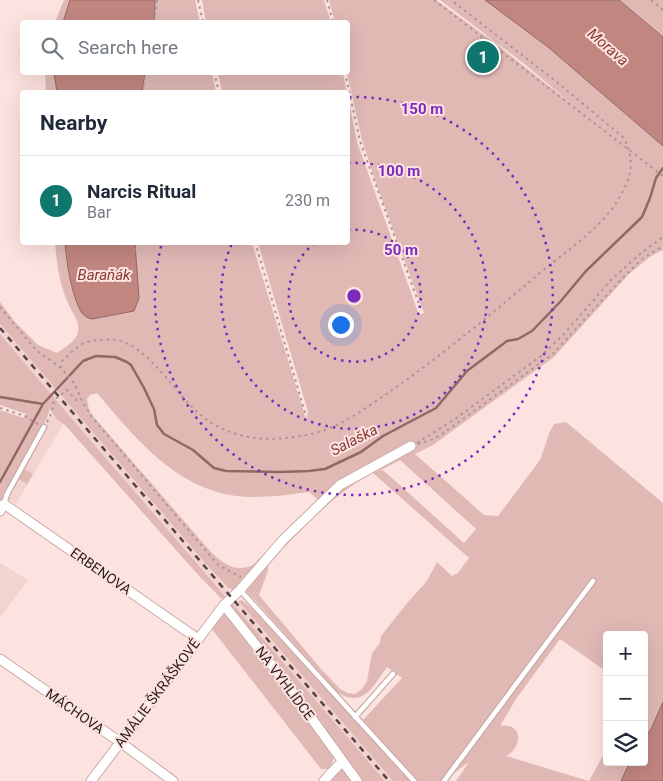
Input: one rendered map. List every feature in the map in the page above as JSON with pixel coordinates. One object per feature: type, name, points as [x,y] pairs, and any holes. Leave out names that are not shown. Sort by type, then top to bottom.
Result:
[{"type":"street","points":[[224,605],[240,590],[283,540],[340,485],[411,446]]},
{"type":"street","name":"ERBENOVA","points":[[2,507],[198,639]]},
{"type":"street","name":"AMÁLIE ŠKRÁŠKOVÉ","points":[[91,781],[224,605]]},
{"type":"street","name":"NA VYHLÍDCE","points":[[224,605],[286,683],[357,781]]},
{"type":"street","name":"MÁCHOVA","points":[[0,659],[120,742],[172,781]]},
{"type":"street","points":[[324,781],[342,762]]},
{"type":"lane","points":[[2,507],[7,494],[44,427]]},
{"type":"lane","points":[[444,781],[593,581]]},
{"type":"lane","points":[[240,590],[414,781]]},
{"type":"lane","points":[[355,717],[393,674]]},
{"type":"path","points":[[154,20],[157,0]]},
{"type":"path","points":[[198,0],[203,20]]},
{"type":"path","points":[[327,0],[332,20]]},
{"type":"path","points":[[434,0],[663,176]]},
{"type":"path","points":[[61,368],[62,361],[83,344],[94,340],[112,339],[127,343],[144,355],[176,391],[202,416],[221,428],[247,437],[272,439],[310,435],[336,426],[442,354],[586,235],[611,211],[620,198],[628,180],[632,161],[630,150],[624,138],[558,83],[452,0]]},
{"type":"path","points":[[651,0],[663,10]]},
{"type":"path","points":[[143,90],[145,75]]},
{"type":"path","points":[[215,75],[218,90]]},
{"type":"path","points":[[346,75],[349,90]]},
{"type":"path","points":[[350,95],[360,141],[419,304]]},
{"type":"path","points":[[411,446],[455,419],[541,356],[563,335],[612,279],[641,253],[663,237]]},
{"type":"path","points":[[135,245],[136,254]]},
{"type":"path","points":[[256,245],[306,416]]},
{"type":"path","points":[[411,446],[434,439],[446,432],[553,354],[642,259],[663,246]]},
{"type":"path","points":[[0,307],[36,350],[61,368],[75,384],[81,400],[92,417],[214,560],[247,582]]},
{"type":"path","points":[[0,408],[25,416],[44,427],[52,412],[54,400],[67,390],[77,401],[81,400]]},
{"type":"shaded area","points":[[64,0],[70,0],[64,20],[56,20]]},
{"type":"shaded area","points":[[155,0],[195,0],[200,20],[154,20]]},
{"type":"shaded area","points":[[202,0],[324,0],[330,20],[206,20]]},
{"type":"shaded area","points":[[329,0],[436,0],[491,40],[574,106],[527,66],[440,0],[485,0],[548,47],[663,146],[663,250],[651,256],[629,274],[554,357],[433,445],[415,454],[484,515],[498,516],[540,460],[554,424],[566,422],[663,503],[663,702],[648,734],[648,631],[603,631],[603,669],[560,639],[516,699],[500,726],[513,728],[518,736],[518,741],[512,752],[506,756],[589,781],[456,781],[469,762],[443,781],[393,781],[238,601],[242,600],[255,611],[329,692],[363,720],[402,678],[387,667],[372,688],[361,697],[346,697],[337,692],[245,590],[228,588],[205,563],[0,324],[0,302],[15,322],[38,345],[57,353],[75,338],[78,327],[60,281],[55,245],[65,245],[66,261],[82,312],[136,269],[135,245],[253,245],[306,419],[308,412],[259,245],[350,245],[350,106],[357,142],[419,315],[424,313],[362,140],[347,75],[350,75],[350,20],[334,20]],"holes":[[[97,393],[141,443],[175,471],[194,483],[214,491],[245,497],[309,492],[318,500],[253,565],[235,568],[220,560],[211,552],[93,416],[89,410],[87,399],[90,395]],[[400,460],[476,529],[464,543],[383,470],[379,471]],[[373,473],[469,558],[458,573],[452,576],[437,562],[427,581],[381,636],[380,643],[372,653],[367,681],[362,689],[355,694],[340,689],[259,595],[268,571],[268,564],[330,502]]]},
{"type":"shaded area","points":[[619,0],[663,0],[663,37]]},
{"type":"shaded area","points":[[45,75],[54,75],[57,90],[46,90]]},
{"type":"shaded area","points":[[145,75],[212,75],[216,90],[142,90]]},
{"type":"shaded area","points":[[218,75],[343,75],[347,90],[222,90]]},
{"type":"shaded area","points":[[0,324],[393,781],[385,781],[85,434],[0,334]]},
{"type":"shaded area","points":[[0,334],[225,596],[222,599],[200,577],[64,424],[56,419],[50,409],[47,418],[5,491],[0,504],[0,410],[23,418],[26,414],[0,405]]},
{"type":"shaded area","points":[[50,415],[64,423],[16,504],[5,497]]},
{"type":"shaded area","points":[[23,468],[33,474],[27,484],[17,478]]},
{"type":"shaded area","points":[[0,563],[28,580],[0,618]]},
{"type":"shaded area","points":[[232,603],[385,781],[331,781],[331,778],[347,765],[336,749],[329,769],[321,769],[211,628],[230,609],[229,606]]},
{"type":"shaded area","points":[[603,755],[603,766],[628,766],[621,781],[589,781]]},
{"type":"water","points":[[70,0],[155,0],[154,20],[64,20]]},
{"type":"water","name":"Morava","points":[[485,0],[619,0],[663,37],[663,146],[548,47]]},
{"type":"water","points":[[54,75],[145,75],[142,90],[57,90]]},
{"type":"water","name":"Baraňák","points":[[65,245],[135,245],[139,298],[134,311],[92,319],[87,317],[78,306],[68,269]]},
{"type":"water","points":[[663,702],[663,781],[621,781],[628,766],[648,766],[648,734]]},
{"type":"waterway","name":"Salaška","points":[[0,482],[43,404],[83,361],[96,356],[115,357],[131,365],[154,409],[157,425],[164,434],[193,450],[214,468],[226,471],[309,471],[325,469],[361,452],[383,436],[436,408],[467,371],[507,341],[518,339],[532,331],[586,271],[642,217],[656,178],[663,168]]},
{"type":"waterway","points":[[0,397],[43,404]]},
{"type":"railway","points":[[0,328],[389,781]]},
{"type":"place","name":"Narcis Ritual","points":[[483,57]]}]
